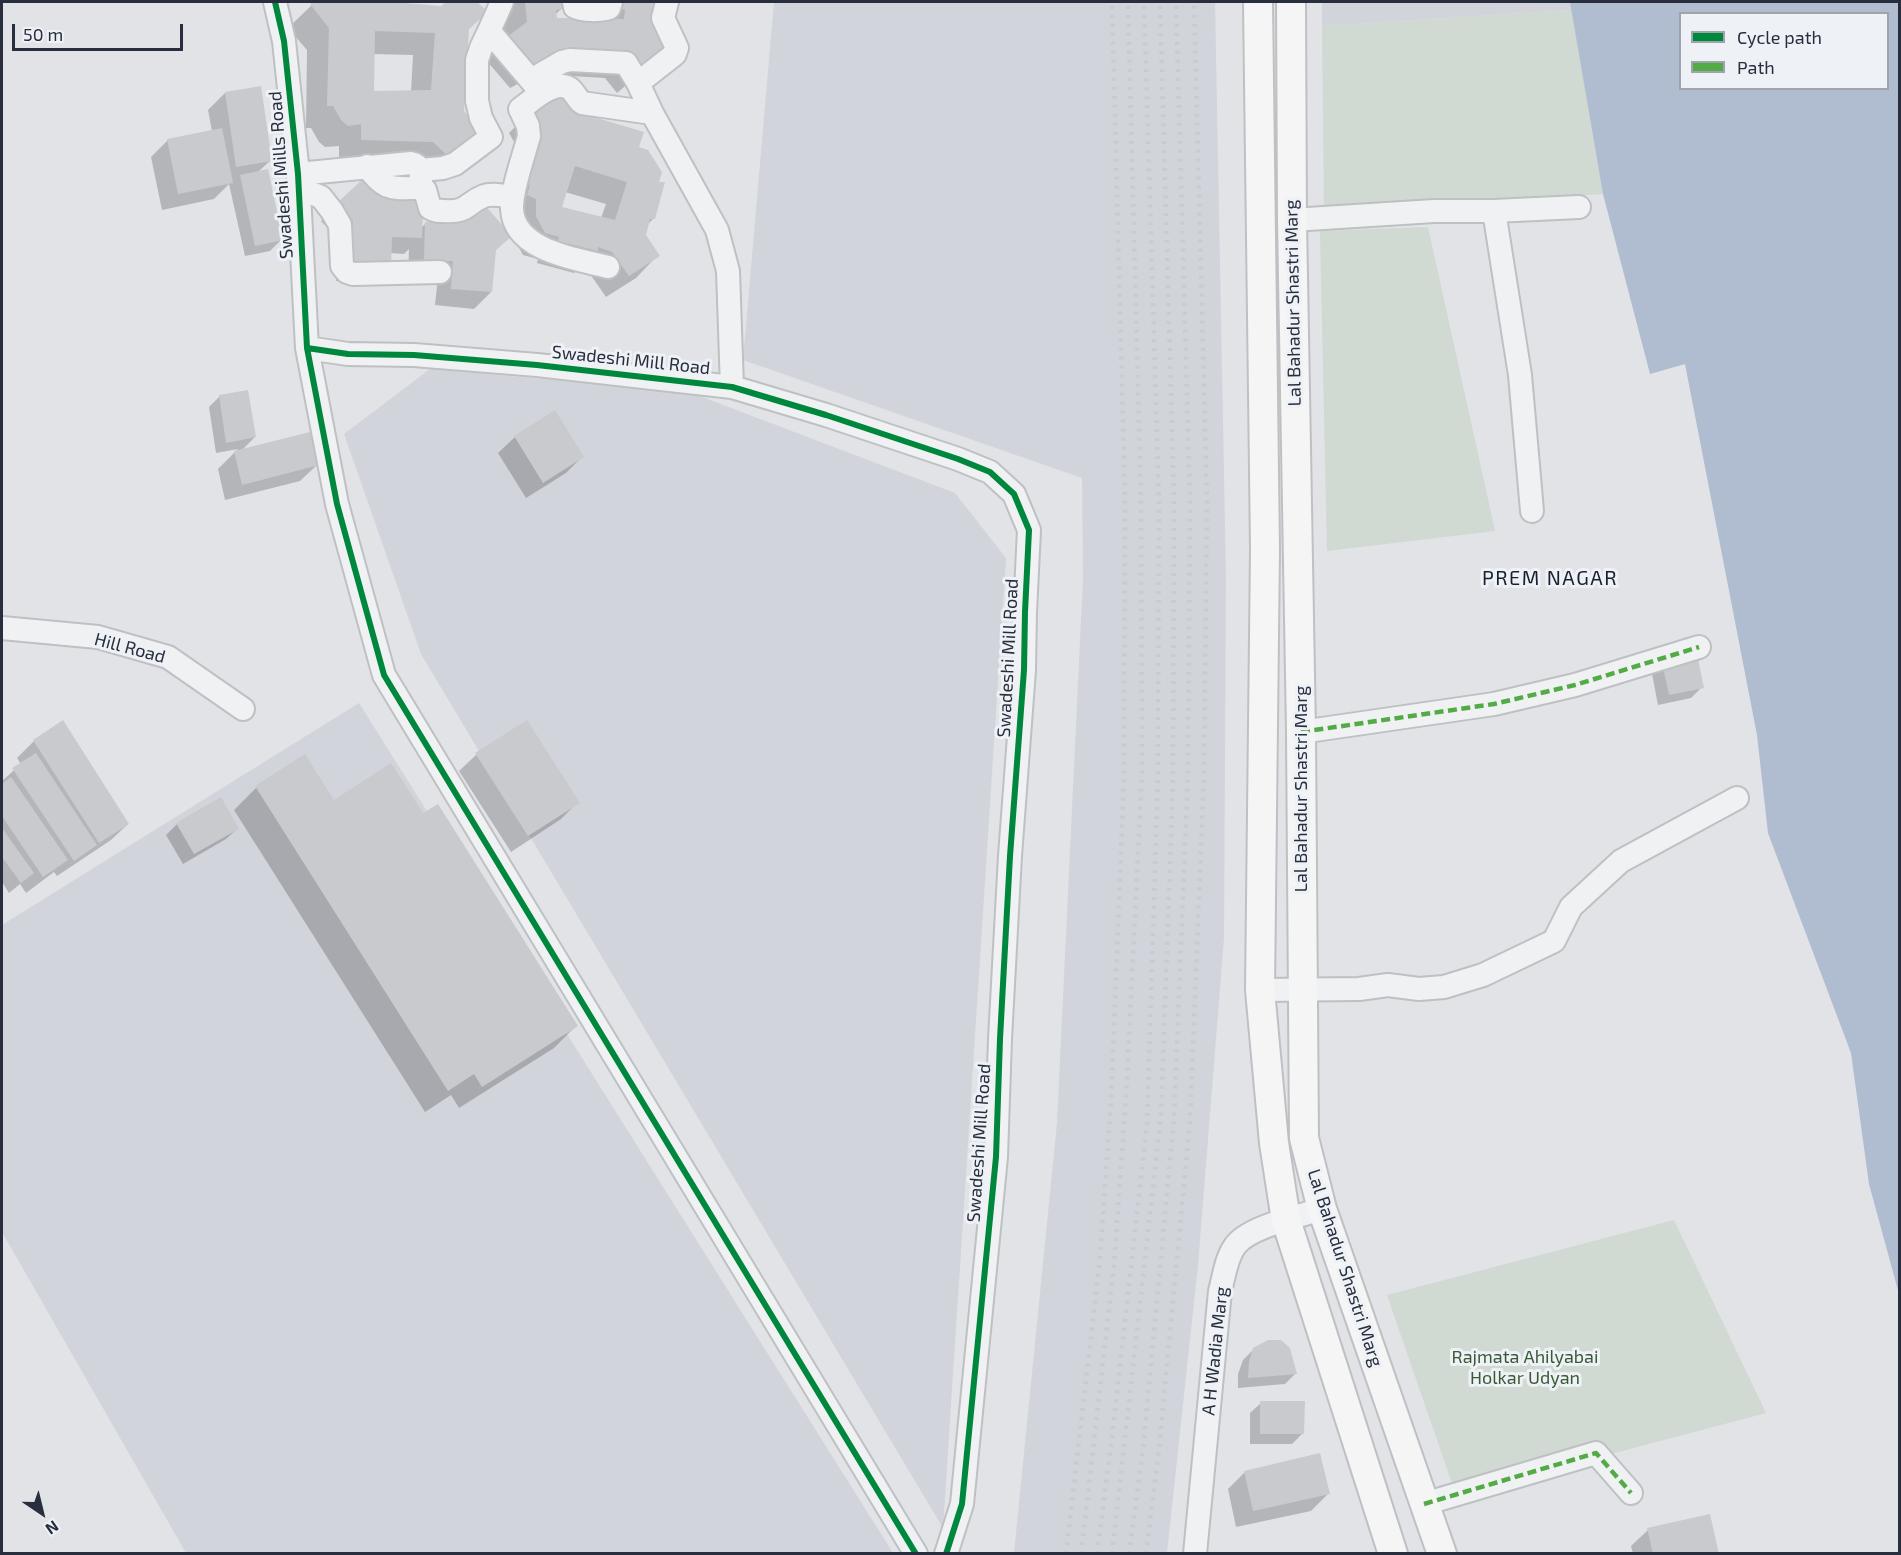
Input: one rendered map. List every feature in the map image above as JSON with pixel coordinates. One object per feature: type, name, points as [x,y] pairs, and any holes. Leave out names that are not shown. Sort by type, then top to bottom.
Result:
[{"type":"main road","name":"Lal Bahadur Shastri Marg","points":[[1258,2],[1265,549],[1260,990],[1274,1143],[1286,1220],[1392,1554]]},
{"type":"main road","name":"Lal Bahadur Shastri Marg","points":[[1291,2],[1304,1138],[1322,1209],[1442,1554]]},
{"type":"main road","points":[[1260,139],[1292,139]]},
{"type":"main road","points":[[1263,380],[1294,378]]},
{"type":"main road","points":[[1274,1143],[1304,1138]]},
{"type":"street","name":"Swadeshi Mills Road","points":[[275,2],[284,41],[299,181],[307,348],[337,504],[384,675],[916,1554]]},
{"type":"street","points":[[574,2],[579,9],[603,10],[609,8],[611,2]]},
{"type":"street","points":[[638,83],[675,54],[677,48],[663,18],[667,2]]},
{"type":"street","points":[[493,12],[537,86]]},
{"type":"street","points":[[491,137],[481,118],[477,102],[477,60],[493,12]]},
{"type":"street","points":[[299,181],[367,166],[374,177],[387,187],[421,179],[455,164],[491,137],[520,109],[537,86],[562,62],[570,60],[626,63],[717,230],[728,271],[732,387]]},
{"type":"street","points":[[537,86],[565,87],[572,90],[576,99],[582,103],[652,113]]},
{"type":"street","points":[[520,109],[528,126],[529,136],[513,196],[512,210],[517,225],[526,237],[547,251],[608,267]]},
{"type":"street","points":[[421,179],[430,208],[434,211],[462,210],[483,196],[513,196]]},
{"type":"street","points":[[299,181],[321,197],[340,225],[342,266],[347,272],[353,274],[440,272]]},
{"type":"street","points":[[1292,220],[1434,211],[1579,207]]},
{"type":"street","points":[[1494,211],[1520,375],[1532,511]]},
{"type":"street","name":"Swadeshi Mill Road","points":[[307,348],[348,354],[414,355],[537,365],[732,387],[826,414],[990,472],[1014,494],[1029,530],[1024,619],[1024,670],[1010,856],[996,1157],[962,1504],[946,1554]]},
{"type":"street","name":"Hill Road","points":[[2,628],[98,637],[168,657],[243,709]]},
{"type":"street","points":[[1301,732],[1494,704],[1575,685],[1699,647]]},
{"type":"street","points":[[1260,990],[1359,989],[1388,985],[1419,989],[1444,987],[1483,975],[1554,941],[1571,907],[1621,861],[1737,798]]},
{"type":"street","name":"A H Wadia Marg","points":[[1195,1554],[1220,1291],[1227,1264],[1235,1246],[1248,1234],[1322,1209]]},
{"type":"street","points":[[1424,1504],[1596,1452],[1631,1493]]},
{"type":"shaded area","points":[[774,2],[1215,2],[1226,579],[1224,938],[1198,1265],[1167,1553],[1014,1553],[1057,1123],[1083,578],[1082,478],[743,360]]},
{"type":"shaded area","points":[[1322,2],[1570,2],[1572,10],[1322,26]]},
{"type":"shaded area","points":[[430,369],[689,392],[955,493],[1006,558],[943,1528],[421,654],[344,434]]},
{"type":"shaded area","points":[[359,703],[893,1553],[186,1553],[2,1232],[2,925]]},
{"type":"green space","points":[[1572,10],[1603,194],[1423,206],[1324,208],[1322,26]]},
{"type":"green space","points":[[1428,227],[1495,531],[1327,551],[1320,231]]},
{"type":"green space","name":"Rajmata Ahilyabai Holkar Udyan","points":[[1674,1220],[1766,1413],[1456,1495],[1387,1295]]},
{"type":"water","points":[[1570,2],[1899,2],[1899,1294],[1869,1184],[1851,1053],[1768,833],[1757,735],[1685,364],[1650,374],[1603,194]]},
{"type":"building","points":[[313,2],[393,2],[441,6],[446,2],[477,2],[488,12],[469,29],[464,111],[484,134],[452,160],[433,142],[361,140],[361,124],[348,126],[341,120],[333,106],[327,106],[329,28],[310,4]],"holes":[[[375,31],[435,33],[431,90],[374,91]]]},
{"type":"building","points":[[525,2],[564,2],[564,9],[556,10],[557,18],[624,19],[625,9],[617,10],[617,2],[657,2],[670,46],[641,72],[533,66],[507,37],[527,22]]},
{"type":"building","points":[[261,86],[272,161],[236,167],[225,92]]},
{"type":"building","points":[[564,90],[577,112],[644,132],[639,147],[648,150],[662,172],[659,182],[665,182],[655,219],[650,219],[646,235],[660,256],[629,276],[612,252],[598,247],[598,251],[558,241],[559,237],[545,233],[536,216],[536,199],[527,195],[530,185],[525,183],[541,128],[530,110]],"holes":[[[575,166],[627,182],[615,220],[562,207]]]},
{"type":"building","points":[[222,128],[233,183],[178,194],[167,139]]},
{"type":"building","points":[[268,169],[283,240],[255,246],[240,175]]},
{"type":"building","points":[[364,178],[380,196],[423,197],[422,238],[392,237],[391,266],[352,265],[353,221],[336,204]]},
{"type":"building","points":[[483,203],[512,236],[496,250],[492,292],[451,289],[453,261],[424,261],[425,222],[460,222]]},
{"type":"building","points":[[248,390],[256,437],[226,443],[219,395]]},
{"type":"building","points":[[555,410],[584,457],[543,483],[514,436]]},
{"type":"building","points":[[310,432],[319,465],[242,485],[234,451]]},
{"type":"building","points":[[1697,654],[1704,688],[1669,695],[1662,662]]},
{"type":"building","points":[[63,720],[129,824],[99,843],[33,740]]},
{"type":"building","points":[[527,720],[580,803],[528,836],[475,753]]},
{"type":"building","points":[[36,753],[97,845],[74,861],[12,768]]},
{"type":"building","points":[[305,754],[334,800],[391,763],[423,813],[438,804],[578,1026],[482,1087],[474,1074],[448,1091],[255,786]]},
{"type":"building","points":[[11,777],[68,860],[43,877],[2,816],[2,784]]},
{"type":"building","points":[[221,797],[239,829],[194,854],[176,823]]},
{"type":"building","points":[[2,828],[34,873],[21,883],[2,857]]},
{"type":"building","points":[[1268,1340],[1281,1340],[1290,1348],[1297,1374],[1248,1378],[1253,1348]]},
{"type":"building","points":[[1260,1401],[1305,1401],[1304,1434],[1260,1434]]},
{"type":"building","points":[[1320,1453],[1330,1494],[1253,1511],[1244,1471]]},
{"type":"building","points":[[1710,1514],[1719,1554],[1653,1554],[1647,1528]]},
{"type":"railway","points":[[1066,1554],[1100,1258],[1111,1102],[1124,776],[1125,501],[1112,2]]},
{"type":"railway","points":[[1081,1554],[1114,1265],[1126,1097],[1142,773],[1141,505],[1128,2]]},
{"type":"railway","points":[[1097,1554],[1147,1124],[1158,772],[1159,501],[1144,2]]},
{"type":"railway","points":[[1112,1554],[1161,1116],[1173,779],[1174,498],[1160,2]]},
{"type":"railway","points":[[1129,1554],[1143,1449],[1174,1119],[1188,771],[1190,500],[1176,2]]},
{"type":"railway","points":[[1146,1554],[1159,1449],[1190,1121],[1204,772],[1207,502],[1194,2]]},
{"type":"marked path","points":[[1301,732],[1494,704],[1575,685],[1699,647]]},
{"type":"marked path","points":[[1424,1504],[1596,1453],[1631,1493]]},
{"type":"cycle path","points":[[275,2],[284,41],[298,174],[307,348],[337,504],[384,675],[916,1554]]},
{"type":"cycle path","points":[[307,348],[348,354],[414,355],[537,365],[732,387],[826,415],[958,459],[990,472],[1014,494],[1029,530],[1024,670],[1010,856],[996,1157],[962,1504],[946,1554]]},
{"type":"district","name":"PREM NAGAR","points":[[1550,578]]}]
